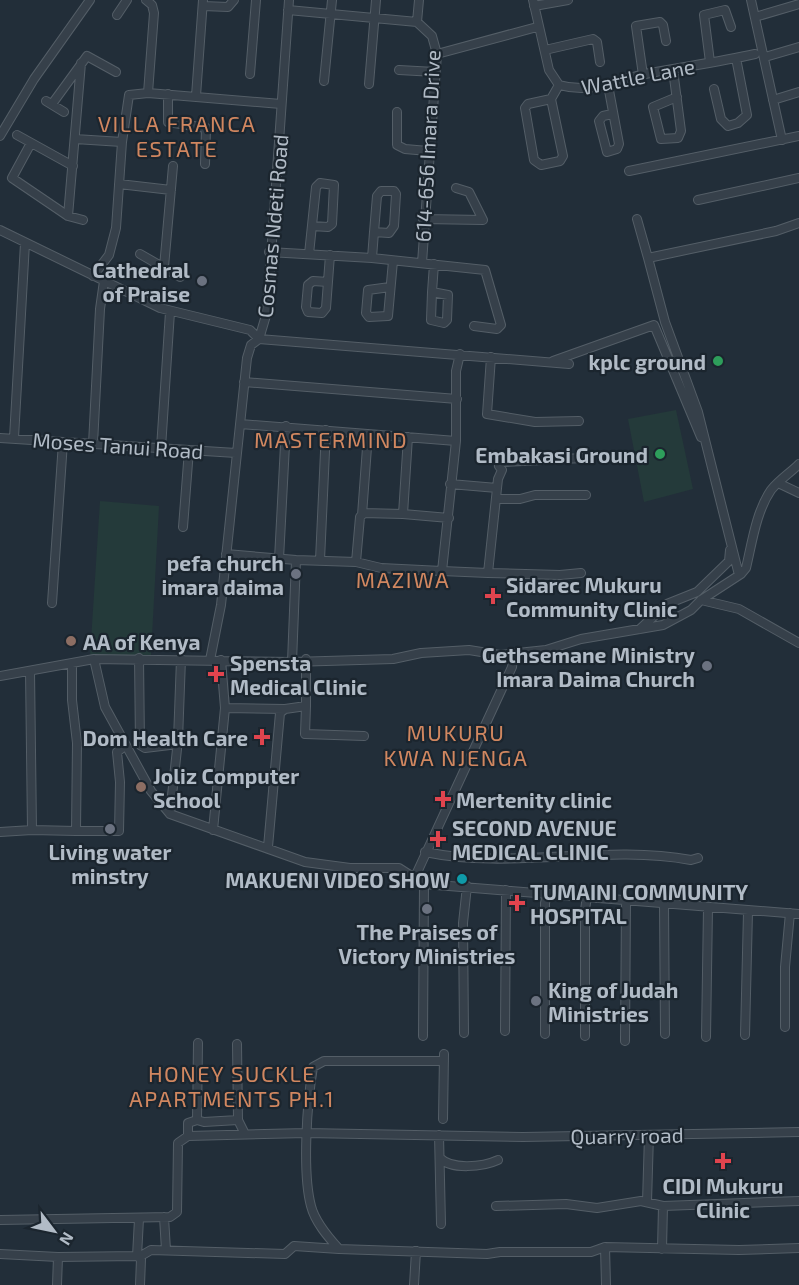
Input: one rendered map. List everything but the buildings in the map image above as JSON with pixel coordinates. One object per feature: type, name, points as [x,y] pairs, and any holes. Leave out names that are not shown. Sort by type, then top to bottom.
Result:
[{"type":"street","points":[[0,136],[34,79],[90,0]]},
{"type":"street","points":[[117,16],[127,0]]},
{"type":"street","points":[[146,0],[152,5],[154,13],[148,93]]},
{"type":"street","points":[[196,96],[203,3],[228,7],[234,0]]},
{"type":"street","points":[[250,74],[255,0]]},
{"type":"street","name":"Cosmas Ndeti Road","points":[[210,660],[219,614],[248,351],[259,339],[267,312],[269,252],[277,189],[289,0]]},
{"type":"street","points":[[324,81],[332,0]]},
{"type":"street","points":[[369,84],[376,0]]},
{"type":"street","points":[[417,22],[419,0]]},
{"type":"street","points":[[533,3],[568,0]]},
{"type":"street","points":[[751,0],[782,140]]},
{"type":"street","name":"Wattle Lane","points":[[533,3],[549,70],[559,85],[589,89],[608,86],[643,75],[755,54]]},
{"type":"street","points":[[754,17],[799,4]]},
{"type":"street","name":"614-656 Imara Drive","points":[[288,10],[331,15],[375,16],[417,22],[432,36],[437,54],[423,219],[422,263]]},
{"type":"street","points":[[710,63],[705,14],[725,10],[731,27]]},
{"type":"street","points":[[643,75],[636,26],[660,22],[666,41]]},
{"type":"street","points":[[437,54],[537,27]]},
{"type":"street","points":[[545,50],[593,39],[597,42],[600,62]]},
{"type":"street","points":[[765,57],[799,46]]},
{"type":"street","points":[[64,112],[49,102],[90,55],[116,72]]},
{"type":"street","points":[[714,88],[721,119],[728,126],[738,123],[747,115],[736,58]]},
{"type":"street","points":[[68,216],[81,63]]},
{"type":"street","points":[[399,70],[435,72]]},
{"type":"street","points":[[673,70],[677,97],[681,135],[661,139],[653,107],[677,97]]},
{"type":"street","points":[[551,99],[528,104],[525,108],[534,160],[541,165],[560,161],[562,153],[551,99],[559,85]]},
{"type":"street","points":[[608,86],[619,144],[617,149],[608,152],[599,121],[603,116],[612,114]]},
{"type":"street","points":[[773,100],[799,92]]},
{"type":"street","points":[[93,276],[110,255],[116,228],[122,142],[128,98],[133,93],[281,104]]},
{"type":"street","points":[[168,94],[168,122],[206,128],[205,164]]},
{"type":"street","points":[[397,112],[397,145],[405,149],[428,151]]},
{"type":"street","points":[[17,135],[73,166]]},
{"type":"street","points":[[628,171],[799,136]]},
{"type":"street","points":[[75,139],[122,142]]},
{"type":"street","points":[[31,143],[12,178],[68,216],[84,220]]},
{"type":"street","points":[[164,267],[173,166]]},
{"type":"street","points":[[698,200],[799,178]]},
{"type":"street","points":[[309,254],[316,187],[320,183],[330,184],[335,189],[332,224],[328,227],[312,226]]},
{"type":"street","points":[[119,184],[171,190]]},
{"type":"street","points":[[423,219],[482,221],[483,215],[469,193],[459,189]]},
{"type":"street","points":[[372,258],[374,232],[378,194],[394,191],[397,197],[393,231],[374,232]]},
{"type":"street","points":[[637,219],[665,322],[698,412],[739,575]]},
{"type":"street","points":[[648,258],[776,231],[799,223]]},
{"type":"street","points":[[0,230],[170,312],[250,330],[259,339],[569,363]]},
{"type":"street","points":[[14,438],[25,243]]},
{"type":"street","points":[[269,252],[372,258],[487,272],[501,325],[497,329],[474,326]]},
{"type":"street","points":[[140,254],[180,277]]},
{"type":"street","points":[[328,282],[313,281],[308,285],[306,308],[308,312],[325,310],[328,282],[330,255]]},
{"type":"street","points":[[390,287],[368,290],[366,313],[370,318],[388,316],[393,261]]},
{"type":"street","points":[[432,292],[434,264]]},
{"type":"street","points":[[93,444],[100,309],[104,281]]},
{"type":"street","points":[[161,448],[170,312]]},
{"type":"street","points":[[551,362],[654,325],[702,441],[731,558],[697,592],[667,604],[638,630]]},
{"type":"street","points":[[442,571],[456,441],[454,432],[458,399],[456,371],[460,354]]},
{"type":"street","points":[[491,357],[487,414],[536,422],[579,421]]},
{"type":"street","points":[[243,382],[458,399]]},
{"type":"street","points":[[240,424],[456,441]]},
{"type":"street","points":[[279,559],[286,426]]},
{"type":"street","points":[[320,560],[326,429]]},
{"type":"street","points":[[356,562],[368,434]]},
{"type":"street","points":[[403,514],[408,437]]},
{"type":"street","name":"Moses Tanui Road","points":[[0,438],[236,453]]},
{"type":"street","points":[[52,603],[63,442]]},
{"type":"street","points":[[183,527],[189,450]]},
{"type":"street","points":[[488,573],[502,470],[500,466],[503,462],[583,458]]},
{"type":"street","points":[[0,676],[94,659],[292,662],[306,659],[393,659],[421,653],[470,650],[500,655],[546,650],[581,639],[638,630],[679,618],[746,568],[759,515],[770,493],[799,464]]},
{"type":"street","points":[[778,483],[799,493]]},
{"type":"street","points":[[450,484],[498,488]]},
{"type":"street","points":[[497,499],[520,499],[535,495],[586,495]]},
{"type":"street","points":[[362,515],[368,512],[449,518]]},
{"type":"street","points":[[226,554],[356,562],[381,568],[560,575],[581,573]]},
{"type":"street","points":[[292,662],[296,560]]},
{"type":"street","points":[[701,600],[739,609],[799,644]]},
{"type":"street","points":[[414,879],[425,852],[462,780],[512,667],[514,653]]},
{"type":"street","points":[[139,658],[140,746],[145,748],[178,744]]},
{"type":"street","points":[[94,659],[101,698],[151,791],[170,814],[213,830],[268,847],[305,862],[329,866],[399,868],[424,884],[795,914],[785,967],[785,1026]]},
{"type":"street","points":[[170,814],[178,744],[181,659]]},
{"type":"street","points":[[306,659],[305,734],[364,736]]},
{"type":"street","points":[[213,830],[225,708],[221,660]]},
{"type":"street","points":[[72,663],[72,700],[77,743],[76,831]]},
{"type":"street","points":[[30,671],[32,830]]},
{"type":"street","points":[[225,708],[285,709],[306,706]]},
{"type":"street","points":[[268,847],[280,713],[285,709]]},
{"type":"street","points":[[0,832],[119,831],[120,782],[117,752],[126,745]]},
{"type":"street","points":[[425,852],[469,857],[638,854],[691,860],[698,858]]},
{"type":"street","points":[[423,1036],[424,884]]},
{"type":"street","points":[[464,1034],[463,923],[467,886]]},
{"type":"street","points":[[505,1031],[506,890]]},
{"type":"street","points":[[544,1034],[547,894]]},
{"type":"street","points":[[585,1036],[587,896]]},
{"type":"street","points":[[625,1041],[626,901]]},
{"type":"street","points":[[664,903],[665,1034]]},
{"type":"street","points":[[706,1037],[708,908]]},
{"type":"street","points":[[745,1035],[748,912]]},
{"type":"street","points":[[197,1120],[198,1043]]},
{"type":"street","points":[[237,1044],[238,1120],[245,1134]]},
{"type":"street","points":[[339,1249],[324,1232],[311,1206],[306,1133],[313,1067],[318,1062],[444,1058],[443,1119]]},
{"type":"street","points":[[0,1220],[140,1219],[164,1217],[177,1212],[178,1143],[188,1136],[188,1123],[197,1120],[204,1122],[238,1120]]},
{"type":"street","name":"Quarry road","points":[[188,1136],[306,1133],[454,1136],[799,1132]]},
{"type":"street","points":[[439,1135],[441,1224]]},
{"type":"street","points":[[647,1202],[650,1135]]},
{"type":"street","points":[[440,1158],[451,1165],[491,1164],[498,1160]]},
{"type":"street","points":[[496,1206],[566,1204],[597,1208],[647,1202],[663,1206],[799,1201]]},
{"type":"street","points":[[662,1249],[663,1206]]},
{"type":"street","points":[[164,1217],[166,1250]]},
{"type":"street","points":[[140,1219],[138,1256],[141,1259],[140,1285]]},
{"type":"street","points":[[0,1254],[58,1257],[138,1256],[152,1250],[166,1250],[285,1254],[294,1246],[487,1254],[591,1252],[605,1247],[799,1248]]},
{"type":"street","points":[[605,1247],[606,1285]]},
{"type":"street","points":[[414,1285],[416,1251]]},
{"type":"street","points":[[57,1285],[58,1257]]},
{"type":"green space","name":"Embakasi Ground","points":[[676,410],[693,489],[644,502],[628,419]]},
{"type":"green space","points":[[100,501],[159,506],[151,655],[90,656]]},
{"type":"place","name":"Cathedral of Praise","points":[[202,281]]},
{"type":"place","name":"kplc ground","points":[[718,361]]},
{"type":"place","name":"Embakasi Ground","points":[[660,454]]},
{"type":"place","name":"pefa church imara daima","points":[[296,574]]},
{"type":"place","name":"Sidarec Mukuru Community Clinic","points":[[493,596]]},
{"type":"place","name":"AA of Kenya","points":[[71,641]]},
{"type":"place","name":"Gethsemane Ministry Imara Daima Church","points":[[707,666]]},
{"type":"place","name":"Spensta Medical Clinic","points":[[216,674]]},
{"type":"place","name":"Dom Health Care","points":[[262,737]]},
{"type":"place","name":"Joliz Computer School","points":[[141,787]]},
{"type":"place","name":"Mertenity clinic","points":[[443,799]]},
{"type":"place","name":"Living water minstry","points":[[110,829]]},
{"type":"place","name":"SECOND AVENUE MEDICAL CLINIC","points":[[438,839]]},
{"type":"place","name":"MAKUENI VIDEO SHOW","points":[[462,879]]},
{"type":"place","name":"TUMAINI COMMUNITY HOSPITAL","points":[[517,903]]},
{"type":"place","name":"The Praises of Victory Ministries","points":[[427,909]]},
{"type":"place","name":"King of Judah Ministries","points":[[536,1001]]},
{"type":"place","name":"CIDI Mukuru Clinic","points":[[723,1161]]},
{"type":"district","name":"VILLA FRANCA ESTATE","points":[[177,136]]},
{"type":"district","name":"MASTERMIND","points":[[331,439]]},
{"type":"district","name":"MAZIWA","points":[[403,579]]},
{"type":"district","name":"MUKURU KWA NJENGA","points":[[456,744]]},
{"type":"district","name":"HONEY SUCKLE APARTMENTS PH.1","points":[[232,1086]]}]
